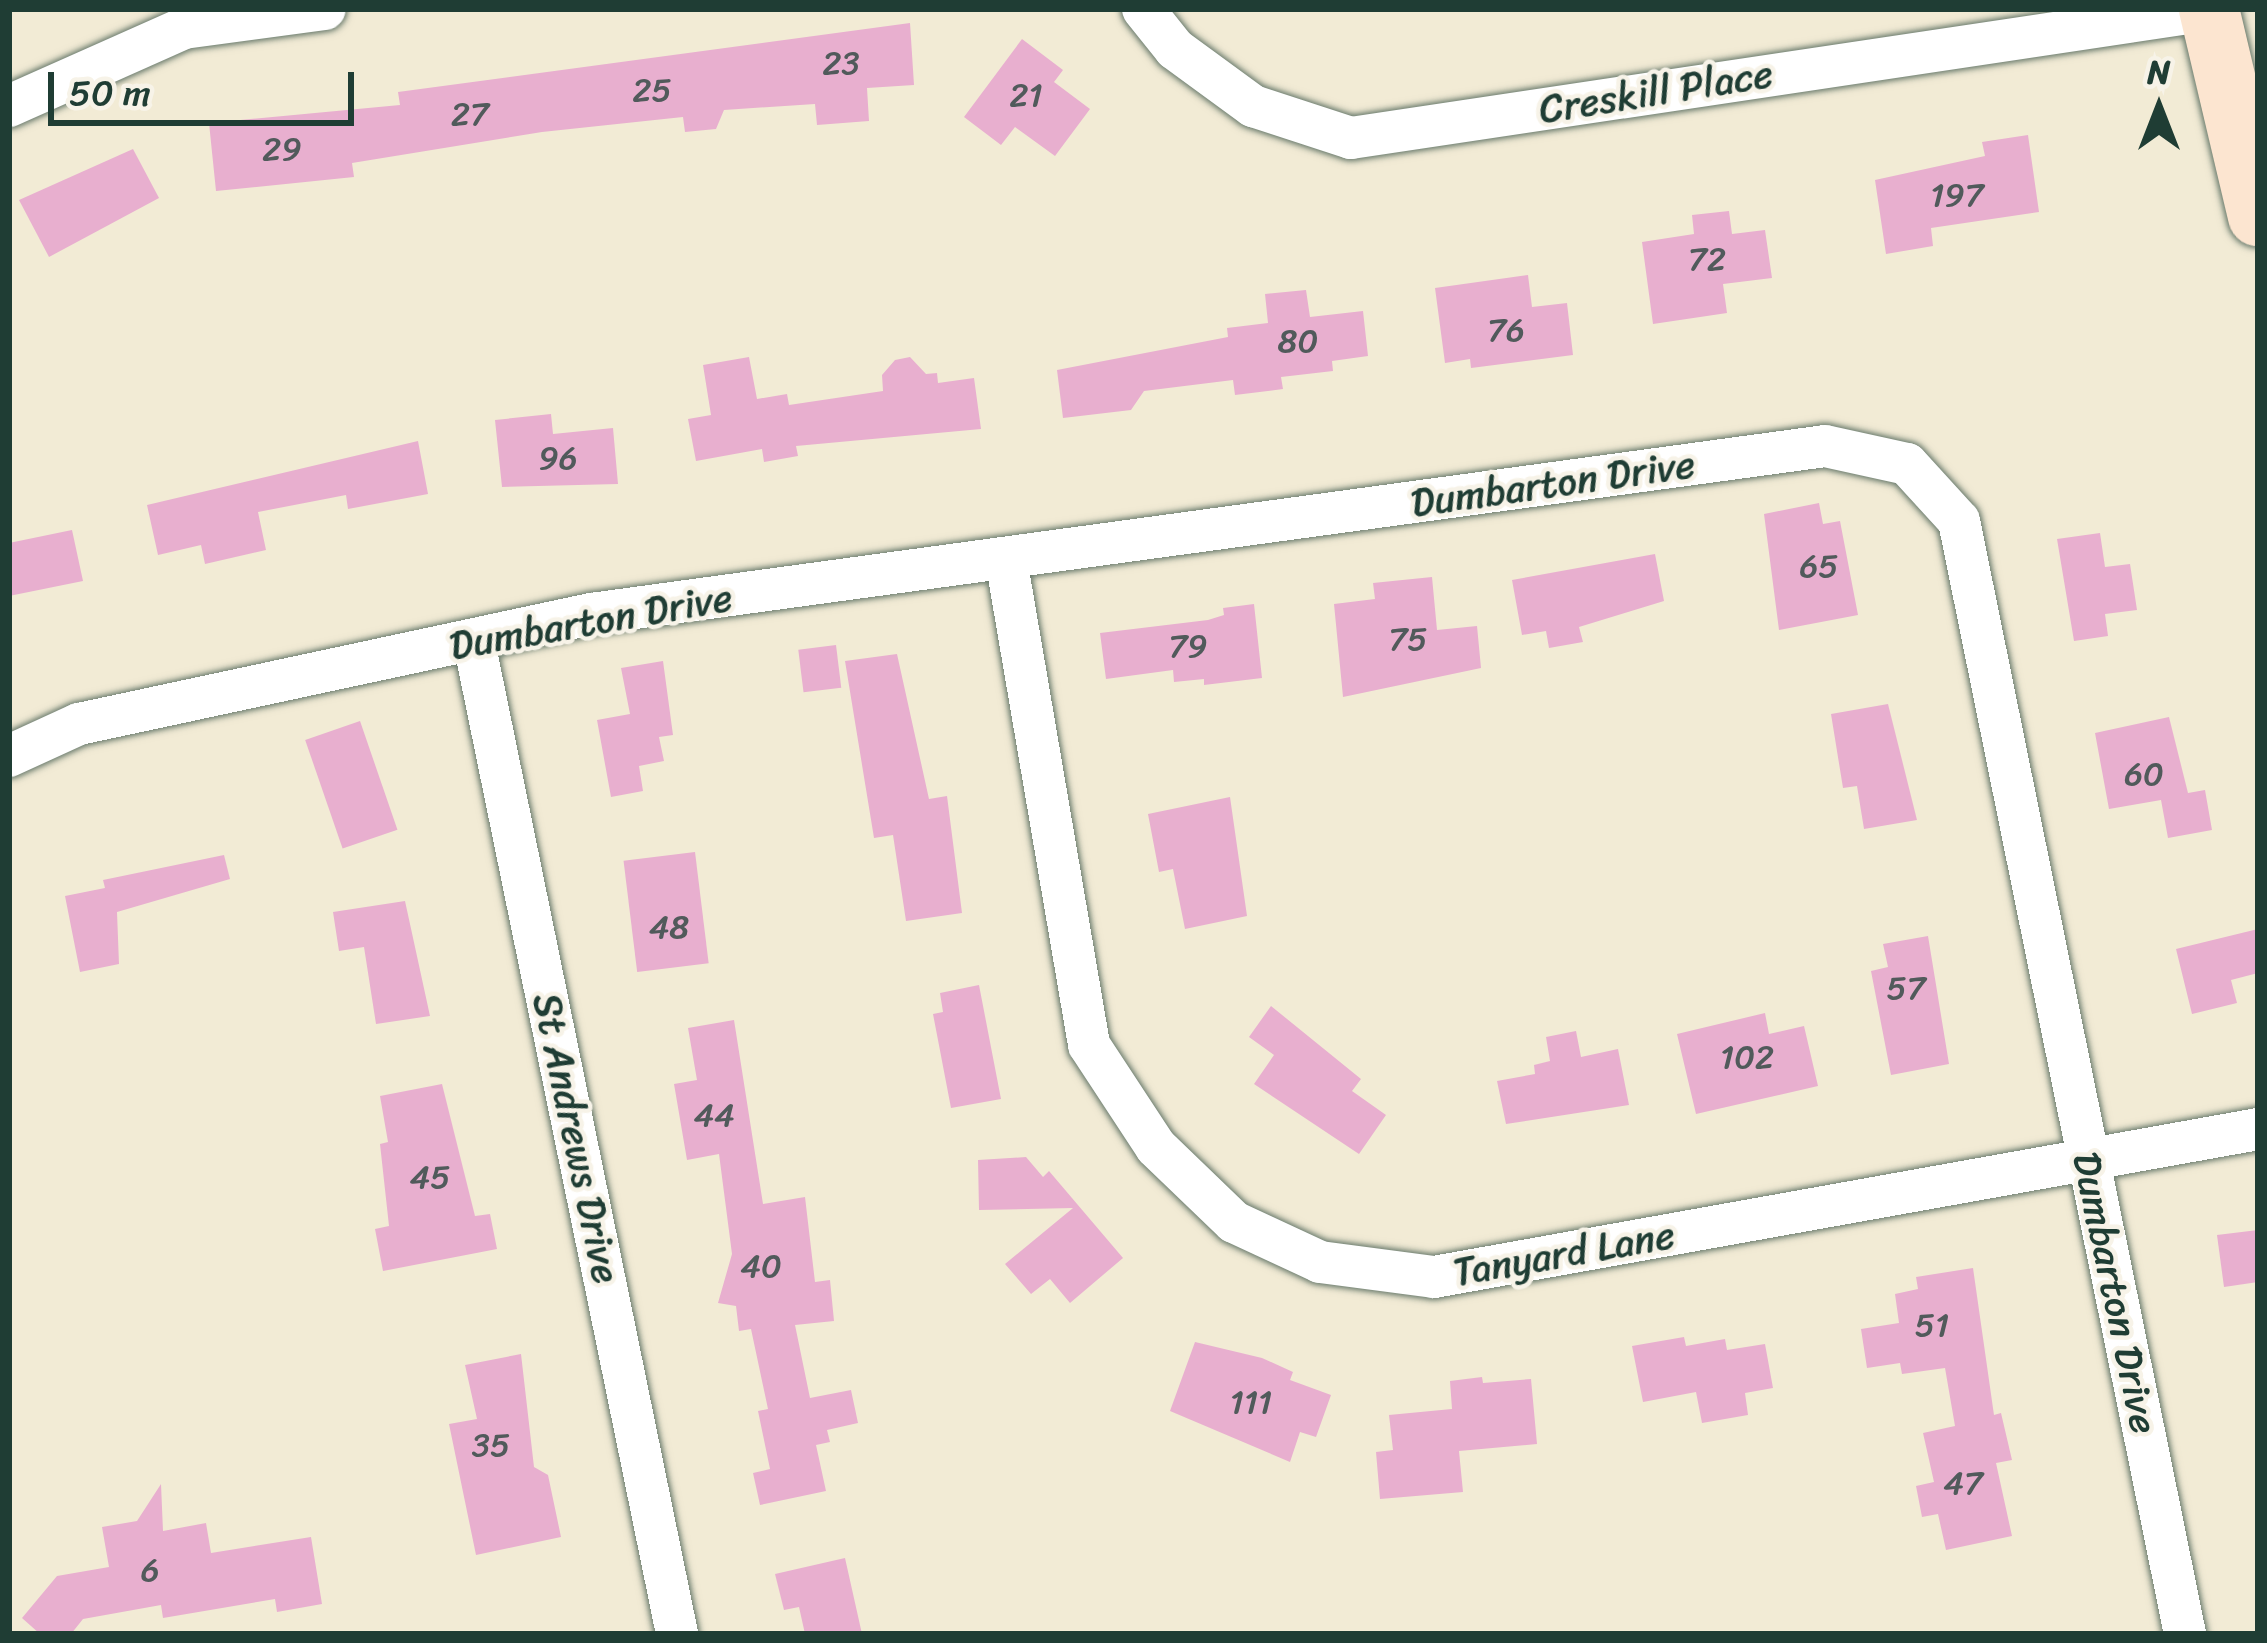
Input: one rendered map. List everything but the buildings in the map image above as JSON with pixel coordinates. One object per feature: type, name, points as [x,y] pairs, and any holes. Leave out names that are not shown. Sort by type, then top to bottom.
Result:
[{"type":"street","points":[[9,106],[184,28],[326,9]]},
{"type":"street","name":"Creskill Place","points":[[1143,9],[1175,49],[1253,106],[1351,138],[2209,9]]},
{"type":"street","points":[[2209,9],[2258,216]]},
{"type":"street","name":"Dumbarton Drive","points":[[9,756],[79,724],[591,614],[1826,446],[1907,464],[1959,521],[2185,1634]]},
{"type":"street","name":"Tanyard Lane","points":[[1006,559],[1089,1045],[1156,1148],[1234,1222],[1320,1262],[1434,1277],[2258,1129]]},
{"type":"street","name":"St Andrews Drive","points":[[474,642],[677,1634]]}]
